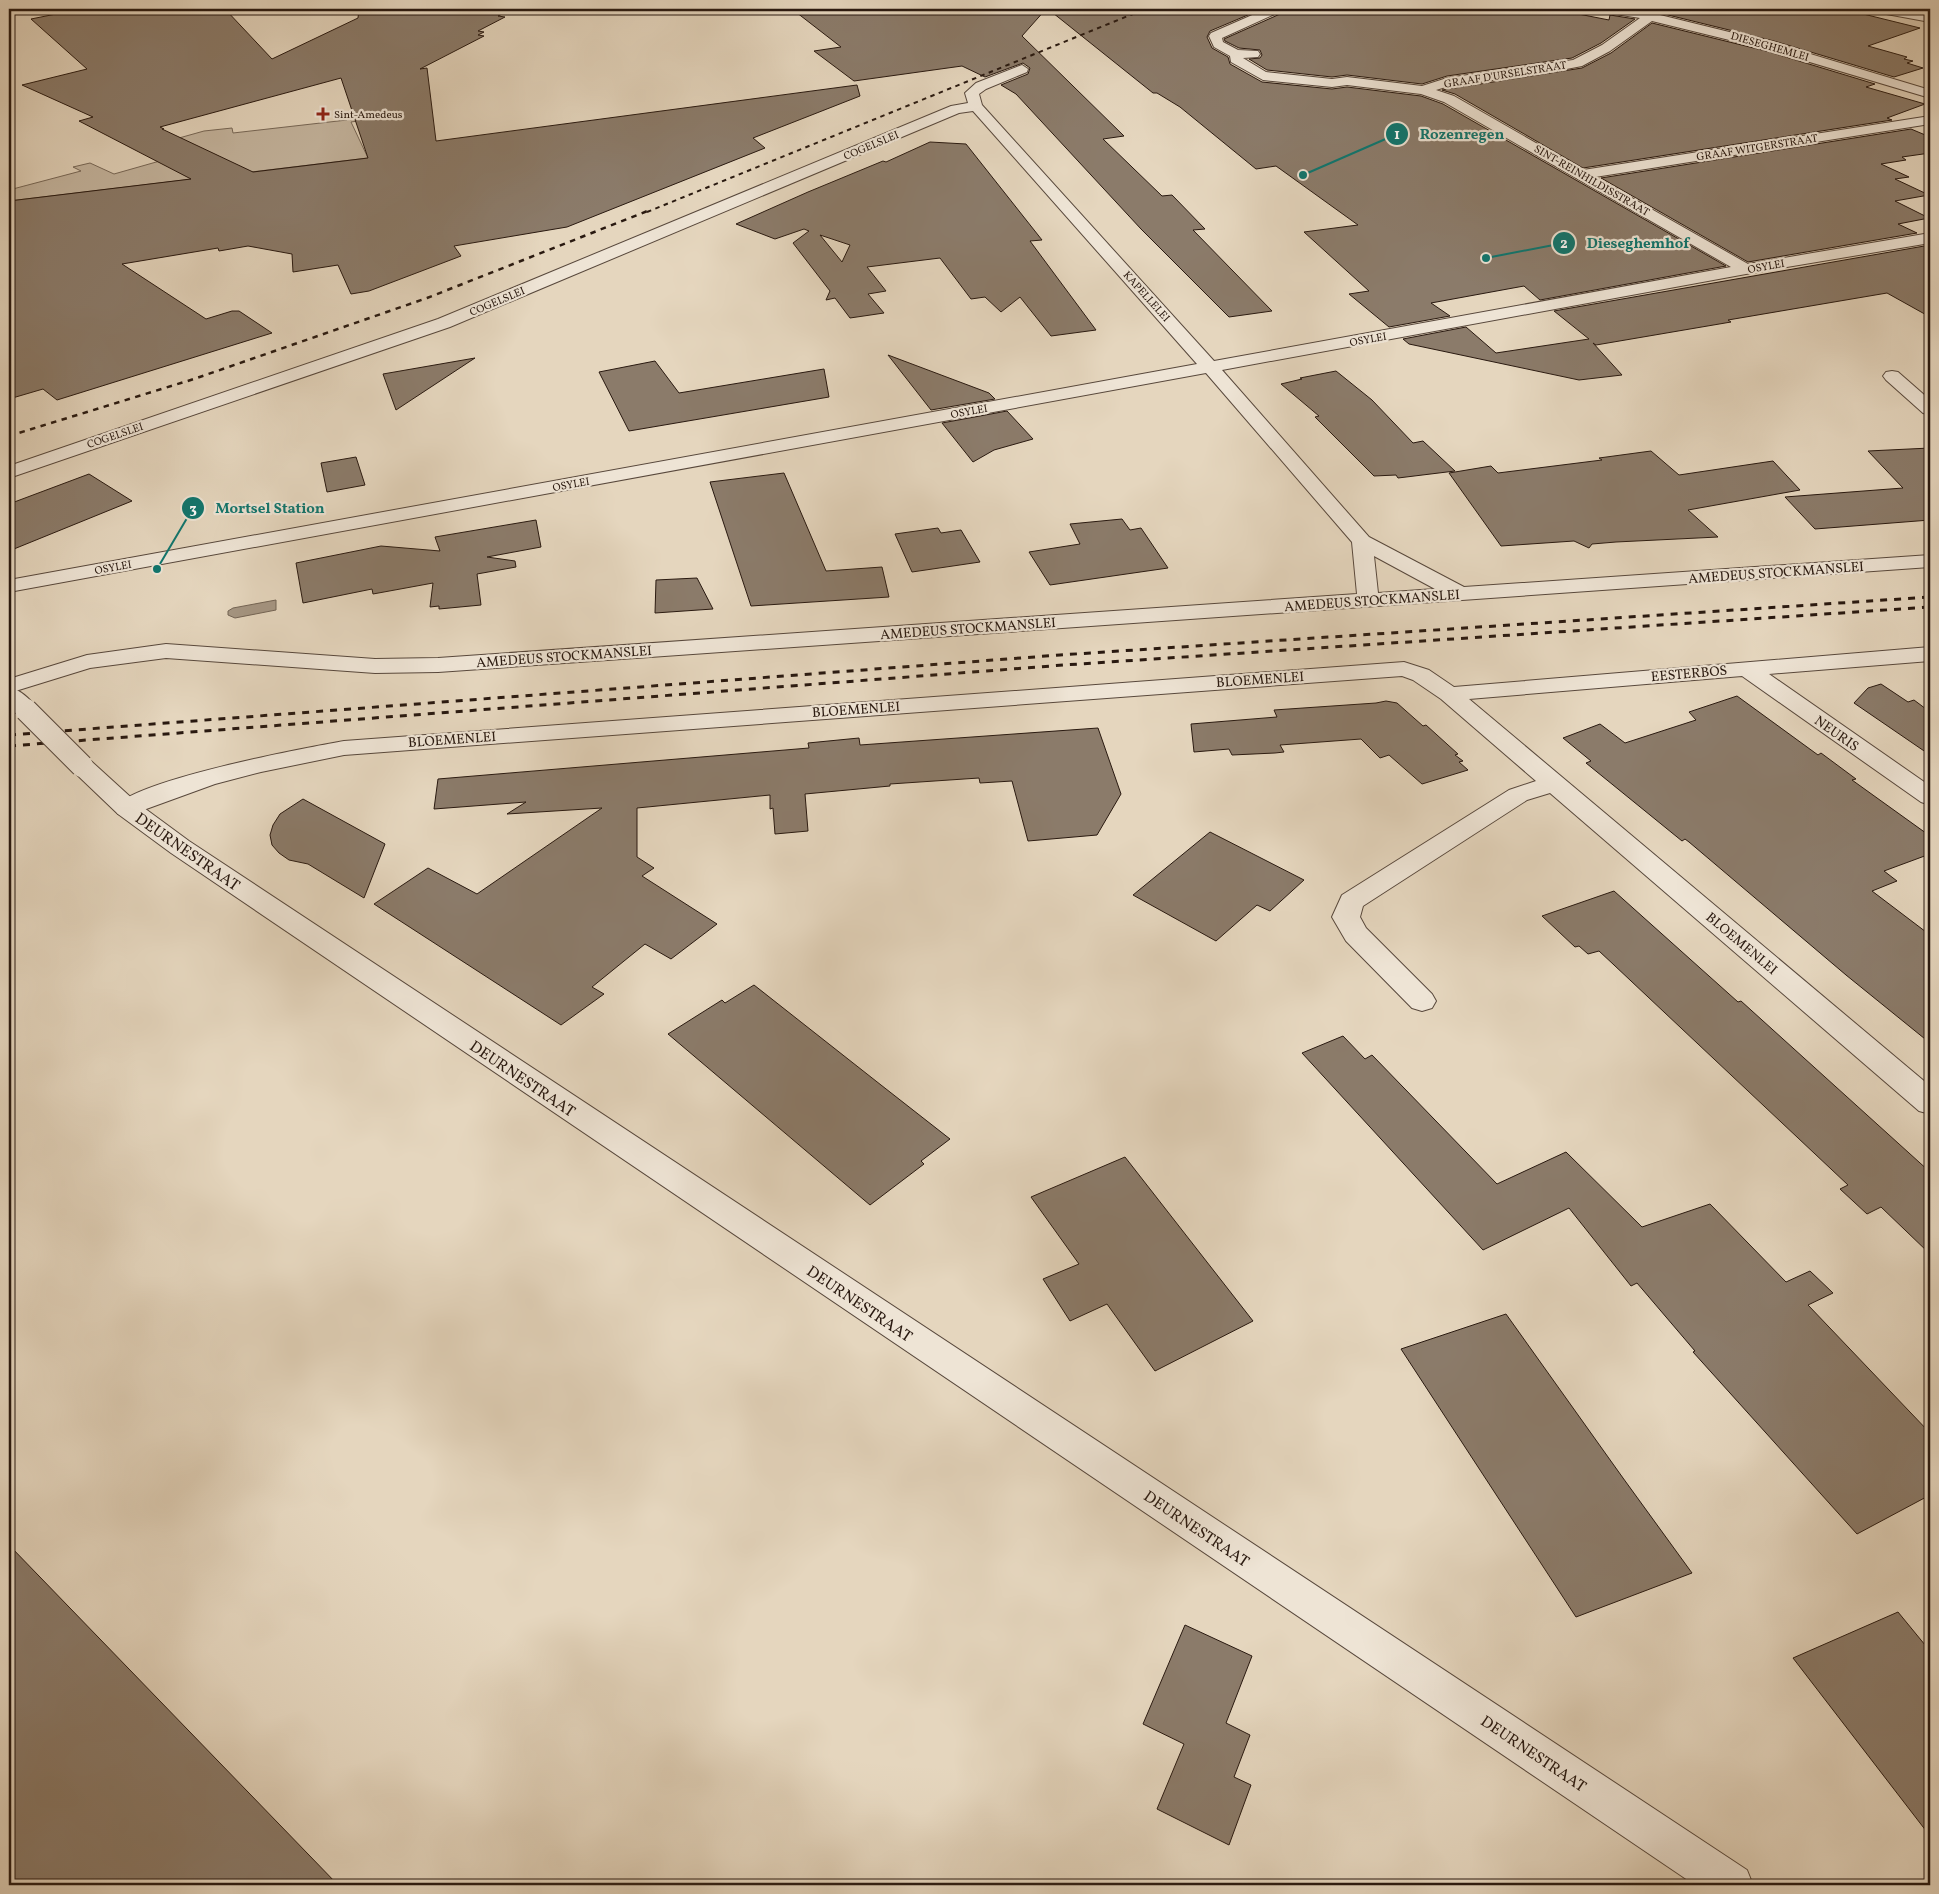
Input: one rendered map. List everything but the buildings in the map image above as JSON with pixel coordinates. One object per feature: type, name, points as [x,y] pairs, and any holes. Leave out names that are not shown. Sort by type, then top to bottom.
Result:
[{"type":"street","points":[[1266,57],[1236,54],[1218,44],[1214,36],[1275,9]]},
{"type":"street","name":"DIESEGHEMLEI","points":[[1609,9],[1759,42],[1930,94]]},
{"type":"street","name":"GRAAF D'URSELSTRAAT","points":[[1423,90],[1447,82],[1577,63],[1606,48],[1662,9]]},
{"type":"street","points":[[1881,9],[1930,18]]},
{"type":"street","name":"SINT-REINHILDISSTRAAT","points":[[1236,54],[1236,59],[1263,76],[1332,84],[1347,82],[1423,90],[1449,99],[1746,269]]},
{"type":"street","name":"SINT-REINHILDISSTRAAT","points":[[1313,68],[1343,75],[1347,82]]},
{"type":"street","points":[[976,106],[972,96],[976,89],[1022,70]]},
{"type":"street","name":"KAPELLELEI","points":[[976,106],[1211,367],[1362,541],[1461,594]]},
{"type":"street","name":"COGELSLEI","points":[[9,472],[444,323],[956,109],[976,106]]},
{"type":"street","name":"GRAAF WITGERSTRAAT","points":[[1583,174],[1930,120]]},
{"type":"street","name":"OSYLEI","points":[[9,586],[1746,269],[1930,238]]},
{"type":"street","points":[[1892,376],[1930,409]]},
{"type":"street","points":[[1362,541],[1366,590],[1369,600]]},
{"type":"street","name":"AMEDEUS STOCKMANSLEI","points":[[9,686],[87,662],[166,651],[355,665],[438,665],[1930,562]]},
{"type":"street","name":"EESTERBOS","points":[[1449,694],[1930,654]]},
{"type":"street","name":"NEURIS","points":[[1745,668],[1930,797]]},
{"type":"street","name":"BLOEMENLEI","points":[[128,808],[176,788],[267,763],[344,748],[1394,669],[1412,671],[1421,674],[1449,694],[1930,1103]]},
{"type":"street","name":"DEURNESTRAAT","points":[[9,694],[128,808],[204,864],[1732,1885]]},
{"type":"street","points":[[1422,1001],[1356,934],[1346,917],[1351,901],[1518,795],[1554,783]]},
{"type":"shaded area","points":[[359,114],[365,120],[351,122],[368,158],[9,201],[9,190],[81,171],[73,167],[90,163],[114,174],[202,149],[179,138],[204,131],[232,128],[233,133],[347,120],[346,115]]},
{"type":"shaded area","points":[[276,600],[276,610],[235,618],[228,615],[228,611],[233,608]]},
{"type":"railway","points":[[647,212],[1145,9]]},
{"type":"railway","points":[[9,436],[194,379],[427,298],[650,210]]},
{"type":"railway","points":[[9,735],[1060,655],[1930,597]]},
{"type":"railway","points":[[9,746],[1064,665],[1930,607]]},
{"type":"place","name":"Sint-Amedeus","points":[[323,114]]},
{"type":"place","name":"Rozenregen","points":[[1303,175]]},
{"type":"place","name":"Dieseghemhof","points":[[1486,258]]},
{"type":"place","name":"Mortsel Station","points":[[157,569]]}]
